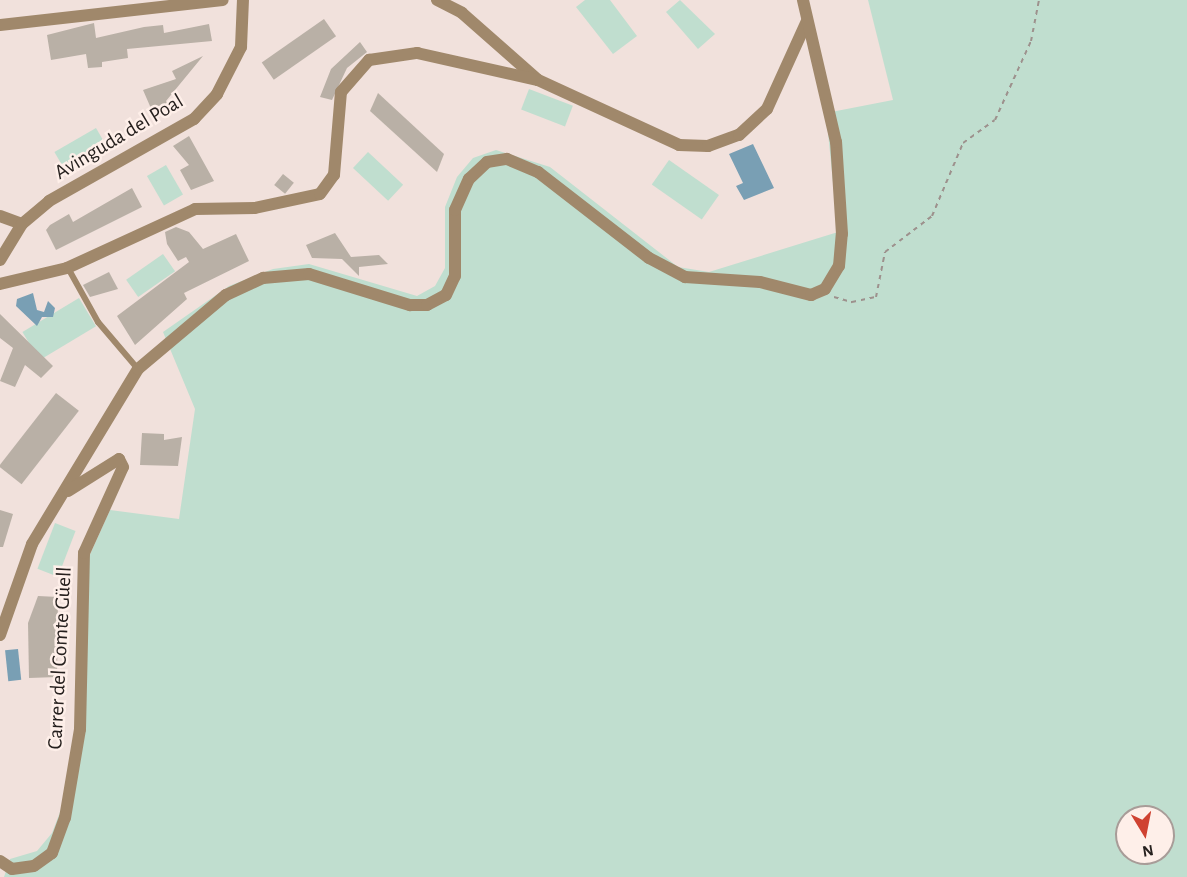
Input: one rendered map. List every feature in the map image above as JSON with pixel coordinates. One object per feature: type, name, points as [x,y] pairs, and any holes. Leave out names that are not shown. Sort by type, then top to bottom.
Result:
[{"type":"street","points":[[0,25],[224,0]]},
{"type":"street","name":"Avinguda del Poal","points":[[0,261],[22,224],[50,201],[194,119],[231,72],[241,47],[243,0]]},
{"type":"street","points":[[437,0],[462,13],[538,80]]},
{"type":"street","points":[[0,635],[32,544],[53,505],[138,369],[226,295],[263,278],[309,274],[427,305],[446,295],[455,276],[455,210],[469,179],[487,162],[507,159],[538,172],[649,258],[685,277],[816,292],[839,266],[842,234],[837,142],[803,0]]},
{"type":"street","points":[[0,284],[68,268],[195,208],[255,208],[321,194],[334,175],[341,92],[369,60],[417,53],[538,80],[649,134],[679,145],[708,146],[739,135],[767,109],[807,21]]},
{"type":"street","points":[[0,216],[22,224]]},
{"type":"street","name":"Carrer del Comte Güell","points":[[0,861],[12,869],[34,866],[52,853],[65,818],[80,729],[84,553],[123,467],[119,459],[80,480],[53,505]]},
{"type":"lane","points":[[68,268],[98,322],[138,369]]},
{"type":"path","points":[[816,292],[852,302],[876,297],[885,252],[932,216],[963,143],[995,120],[1031,41],[1039,0]]},
{"type":"green space","points":[[585,0],[610,0],[637,36],[613,54],[576,7]]},
{"type":"green space","points":[[680,0],[715,34],[698,49],[666,12]]},
{"type":"green space","points":[[868,0],[1187,0],[1187,877],[4,877],[10,859],[37,851],[52,833],[80,760],[87,561],[110,510],[179,519],[195,409],[163,332],[229,286],[273,269],[309,264],[417,296],[435,286],[445,268],[445,207],[457,177],[473,158],[496,150],[550,167],[678,267],[709,272],[838,232],[826,113],[893,100]]},
{"type":"green space","points":[[529,89],[573,106],[565,126],[521,110]]},
{"type":"green space","points":[[96,128],[107,147],[65,171],[54,152]]},
{"type":"green space","points":[[368,152],[403,185],[388,201],[353,168]]},
{"type":"green space","points":[[669,160],[719,195],[702,220],[652,185]]},
{"type":"green space","points":[[166,165],[183,194],[164,205],[147,176]]},
{"type":"green space","points":[[163,254],[175,271],[138,297],[126,280]]},
{"type":"green space","points":[[79,298],[96,326],[39,360],[22,332]]},
{"type":"green space","points":[[55,523],[76,531],[58,577],[37,569]]},
{"type":"water","points":[[753,144],[774,188],[744,200],[736,186],[743,183],[729,154]]},
{"type":"water","points":[[33,293],[37,310],[44,312],[48,301],[55,308],[53,317],[42,317],[37,326],[16,306],[17,299]]},
{"type":"water","points":[[18,649],[21,680],[8,681],[5,650]]},
{"type":"building","points":[[324,19],[336,36],[274,80],[262,63]]},
{"type":"building","points":[[94,23],[96,38],[144,27],[163,25],[164,33],[209,24],[212,41],[127,49],[128,58],[102,62],[102,67],[88,68],[86,54],[51,60],[47,35]]},
{"type":"building","points":[[360,42],[367,52],[347,68],[332,100],[320,97],[331,69]]},
{"type":"building","points":[[203,56],[166,101],[169,107],[153,113],[143,90],[176,79],[172,71]]},
{"type":"building","points":[[378,93],[444,154],[437,172],[370,111]]},
{"type":"building","points":[[189,136],[214,181],[191,190],[180,170],[189,165],[173,146]]},
{"type":"building","points":[[283,174],[294,183],[285,194],[274,185]]},
{"type":"building","points":[[132,188],[142,207],[56,250],[46,230],[50,225],[69,214],[73,222]]},
{"type":"building","points":[[176,227],[189,232],[203,249],[236,234],[249,261],[184,293],[187,299],[135,345],[117,316],[189,262],[186,257],[178,261],[167,244],[165,232]]},
{"type":"building","points":[[335,233],[351,257],[379,255],[388,264],[359,267],[359,276],[342,259],[312,258],[306,245]]},
{"type":"building","points":[[109,272],[118,289],[90,297],[83,285]]},
{"type":"building","points":[[0,314],[53,366],[41,378],[25,365],[15,387],[0,381],[13,348],[0,338]]},
{"type":"building","points":[[56,393],[79,411],[22,484],[0,467],[0,465]]},
{"type":"building","points":[[142,433],[164,434],[164,440],[182,437],[178,466],[140,465]]},
{"type":"building","points":[[0,510],[13,514],[3,547],[0,547]]},
{"type":"building","points":[[38,596],[58,597],[57,677],[29,678],[28,623]]}]
